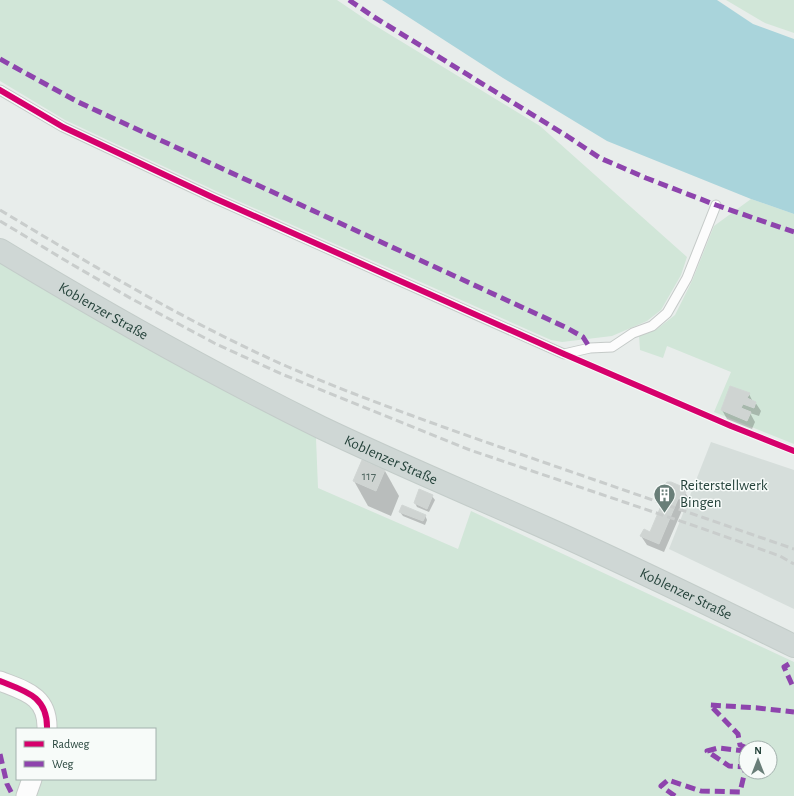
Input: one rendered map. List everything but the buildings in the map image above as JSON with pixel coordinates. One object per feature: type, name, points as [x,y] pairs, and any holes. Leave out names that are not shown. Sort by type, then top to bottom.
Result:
[{"type":"main road","name":"Koblenzer Straße","points":[[0,250],[148,337],[321,427],[420,474],[549,529],[794,646]]},
{"type":"street","points":[[0,681],[30,694],[36,699],[43,707],[45,712],[47,728]]},
{"type":"street","points":[[26,796],[32,780]]},
{"type":"lane","points":[[0,90],[63,127],[214,198],[564,354],[590,348],[612,347],[633,333],[652,326],[668,313],[687,278],[716,205]]},
{"type":"shaded area","points":[[711,442],[794,470],[794,609],[669,549]]},
{"type":"green space","points":[[0,0],[337,0],[371,23],[540,126],[687,257],[681,275],[661,310],[647,321],[612,336],[562,342],[551,340],[218,192],[65,120],[0,81]]},
{"type":"green space","points":[[726,0],[794,0],[794,33],[765,23]]},
{"type":"green space","points":[[751,199],[794,214],[794,444],[714,412],[731,372],[667,346],[663,358],[640,350],[639,335],[657,329],[675,315],[692,281],[714,226]]},
{"type":"green space","points":[[0,260],[183,367],[316,438],[318,488],[458,549],[471,511],[794,662],[794,796],[0,796]]},
{"type":"water","points":[[382,0],[717,0],[753,24],[794,39],[794,214],[751,199],[607,141],[503,78]]},
{"type":"railway","points":[[0,210],[105,272],[177,312],[286,366],[446,428],[794,549]]},
{"type":"railway","points":[[0,221],[132,299],[216,344],[284,375],[470,450],[698,527],[780,556],[794,564]]},
{"type":"marked path","points":[[349,0],[600,158],[646,178],[716,205],[794,232]]},
{"type":"marked path","points":[[0,59],[78,102],[567,328],[583,337],[590,348]]},
{"type":"marked path","points":[[789,664],[784,667],[794,689]]},
{"type":"marked path","points":[[739,740],[738,734],[710,705],[794,712]]},
{"type":"marked path","points":[[738,750],[718,748],[707,751],[729,766],[738,767]]},
{"type":"marked path","points":[[0,754],[7,784],[13,796]]},
{"type":"marked path","points":[[675,796],[661,786],[668,780],[701,791],[740,792],[743,780]]},
{"type":"cycle path","points":[[0,90],[63,127],[214,198],[564,354],[731,426],[794,451]]},
{"type":"cycle path","points":[[0,681],[26,692],[39,702],[44,709],[47,728]]},
{"type":"place","name":"Reiterstellwerk Bingen","points":[[665,514]]}]
